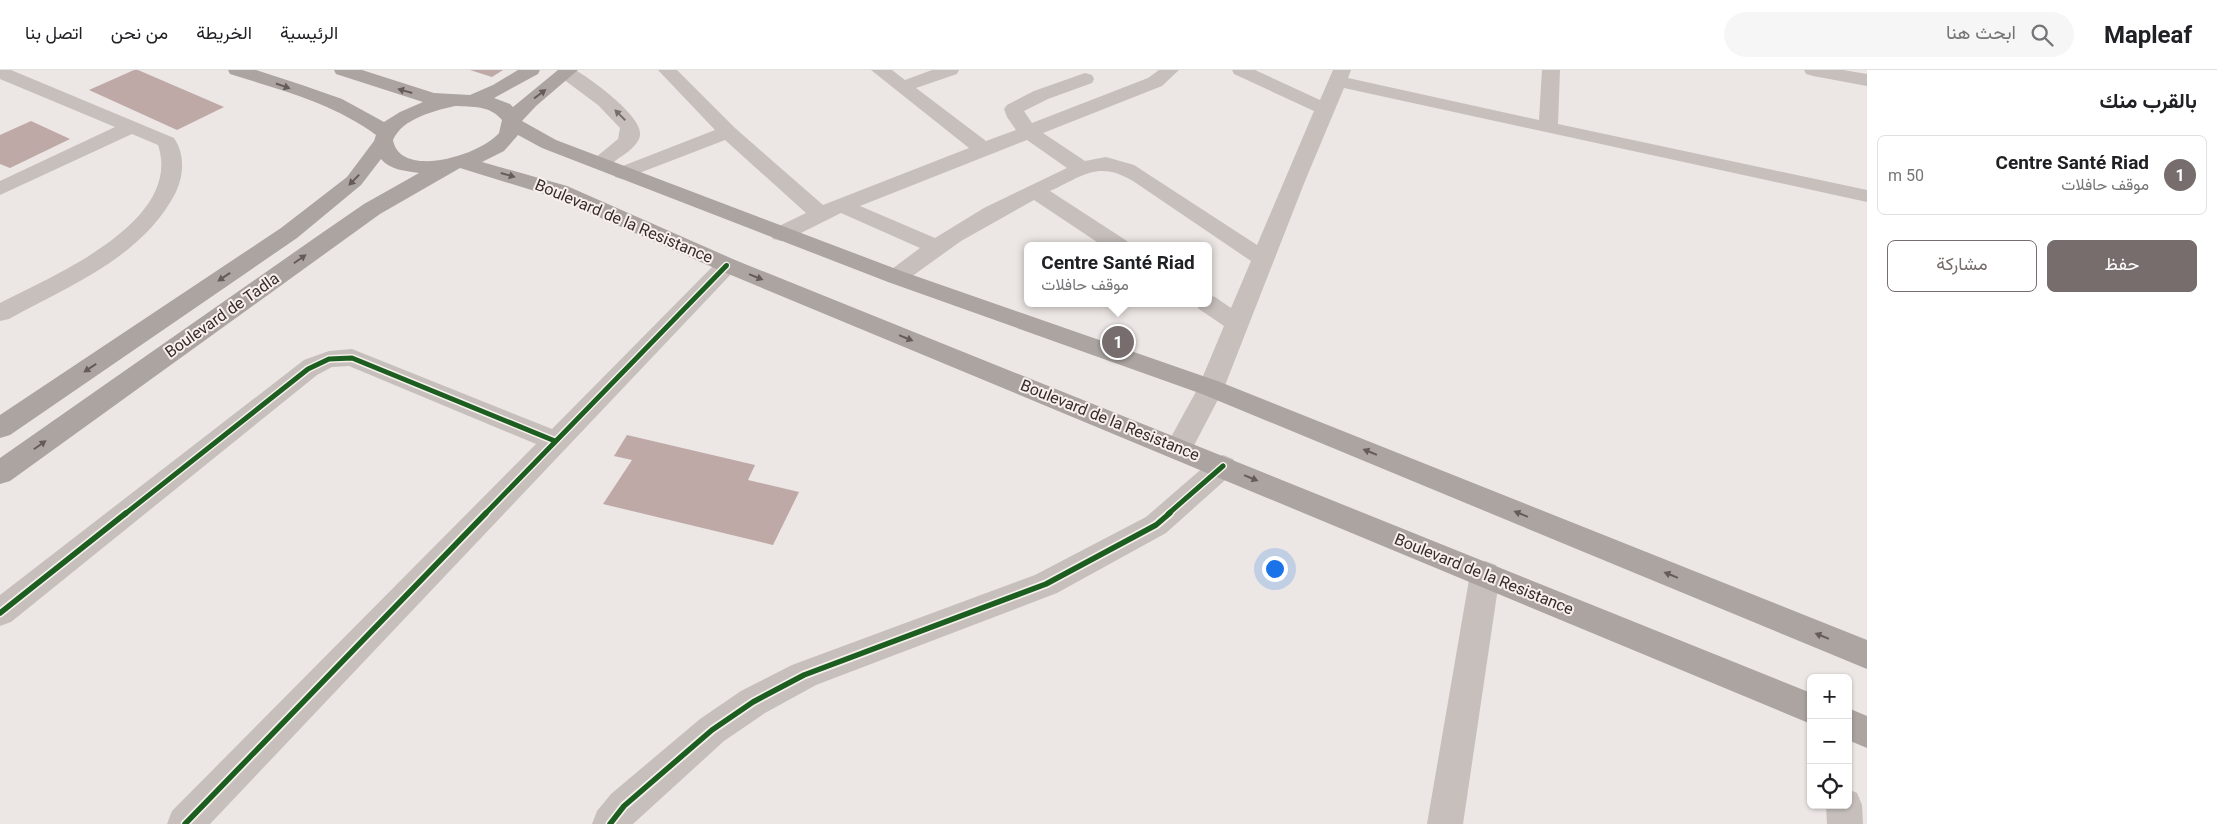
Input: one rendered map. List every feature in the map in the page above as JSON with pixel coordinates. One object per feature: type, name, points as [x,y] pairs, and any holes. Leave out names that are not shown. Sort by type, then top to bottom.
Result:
[{"type":"main road","name":"Boulevard de la Resistance","points":[[236,70],[346,108],[365,117],[385,137],[385,150],[391,157],[401,162],[423,166],[455,164],[488,152],[498,146],[511,131],[512,121]]},
{"type":"main road","points":[[343,70],[416,94],[452,101]]},
{"type":"main road","points":[[475,100],[500,89],[531,70]]},
{"type":"main road","points":[[512,121],[529,102],[567,71]]},
{"type":"main road","points":[[385,137],[401,118],[416,110],[452,101],[475,100],[503,108],[512,121],[549,144],[896,278],[1212,388],[1867,655]]},
{"type":"main road","name":"Boulevard de Tadla","points":[[0,428],[304,222],[354,182],[385,137]]},
{"type":"main road","name":"Boulevard de la Resistance","points":[[455,164],[559,191],[727,265],[1222,466],[1807,707]]},
{"type":"main road","name":"Boulevard de Tadla","points":[[0,473],[372,209],[455,164]]},
{"type":"main road","points":[[1852,726],[1867,732]]},
{"type":"street","points":[[667,70],[728,132],[820,214]]},
{"type":"street","points":[[880,70],[983,149]]},
{"type":"street","points":[[902,87],[950,70]]},
{"type":"street","points":[[781,234],[820,214],[1155,82],[1170,70]]},
{"type":"street","points":[[1241,70],[1276,88],[1325,109]]},
{"type":"street","points":[[1548,128],[1551,70]]},
{"type":"street","points":[[1812,70],[1867,80]]},
{"type":"street","points":[[567,71],[613,107],[628,123],[630,135],[625,142],[599,163]]},
{"type":"street","points":[[0,313],[86,267],[117,247],[158,204],[168,189],[173,160],[167,142],[6,74]]},
{"type":"street","points":[[1083,169],[1028,131],[1018,121],[1014,109],[1078,74],[1114,98]]},
{"type":"street","points":[[1178,448],[1212,388],[1294,181],[1340,75],[1376,91],[1867,196]]},
{"type":"street","points":[[0,188],[132,126]]},
{"type":"street","points":[[622,173],[728,132]]},
{"type":"street","points":[[896,278],[935,246],[966,226],[1083,169],[1104,163],[1120,166],[1264,259]]},
{"type":"street","points":[[1035,191],[1113,242]]},
{"type":"street","points":[[842,206],[935,246]]},
{"type":"street","points":[[185,824],[727,265]]},
{"type":"street","points":[[1212,306],[1238,324]]},
{"type":"street","points":[[0,613],[308,369],[324,360],[352,358],[555,441]]},
{"type":"street","points":[[610,824],[624,806],[705,736],[753,702],[812,672],[1046,584],[1156,525],[1222,466]]},
{"type":"street","points":[[1445,824],[1485,574]]},
{"type":"street","points":[[1844,809],[1845,824]]},
{"type":"building","points":[[134,70],[138,70],[224,107],[177,130],[89,90]]},
{"type":"building","points":[[470,70],[503,70],[492,77]]},
{"type":"building","points":[[31,121],[70,139],[10,168],[0,164],[0,135]]},
{"type":"building","points":[[627,435],[755,465],[748,480],[799,492],[773,545],[603,504],[632,460],[614,456]]},
{"type":"cycle path","points":[[185,824],[727,265]]},
{"type":"cycle path","points":[[0,613],[308,369],[329,359],[352,358],[555,441]]},
{"type":"cycle path","points":[[610,824],[624,806],[712,730],[753,702],[804,675],[1046,584],[1156,525],[1223,466]]},
{"type":"place","name":"Centre Santé Riad","points":[[1118,342]]}]
